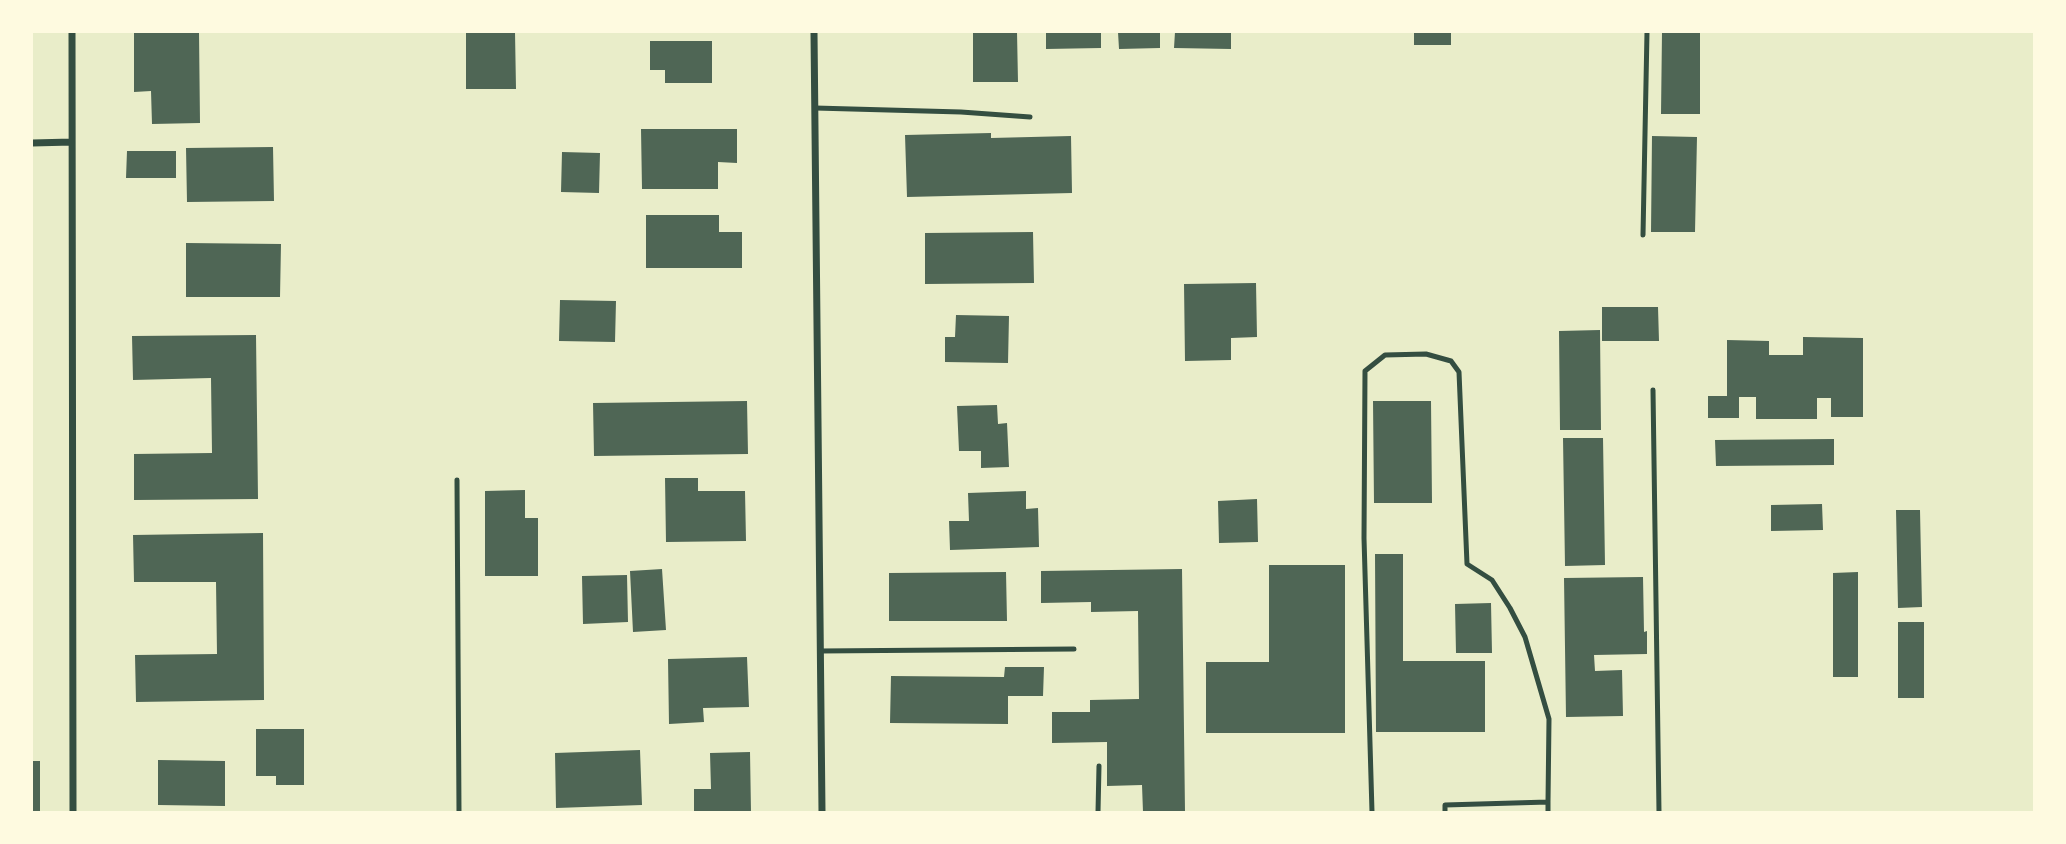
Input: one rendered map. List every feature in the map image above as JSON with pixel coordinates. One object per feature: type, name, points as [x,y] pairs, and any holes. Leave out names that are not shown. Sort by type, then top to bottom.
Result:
[{"type":"street","points":[[72,32],[74,813]]},
{"type":"street","points":[[814,32],[822,813]]},
{"type":"street","points":[[32,143],[72,142]]},
{"type":"lane","points":[[1643,235],[1647,32]]},
{"type":"lane","points":[[815,108],[961,112],[1030,117]]},
{"type":"lane","points":[[1371,813],[1364,538],[1365,372],[1385,355],[1426,354],[1451,361],[1459,372],[1467,564],[1492,580],[1525,637],[1549,719],[1548,813]]},
{"type":"lane","points":[[1653,390],[1659,813]]},
{"type":"lane","points":[[457,480],[459,813]]},
{"type":"lane","points":[[820,650],[1074,649]]},
{"type":"lane","points":[[1098,813],[1099,766]]},
{"type":"lane","points":[[1445,813],[1445,805],[1548,802]]},
{"type":"building","points":[[134,32],[199,32],[200,123],[152,124],[151,91],[134,92]]},
{"type":"building","points":[[466,32],[515,32],[516,89],[466,89]]},
{"type":"building","points":[[973,32],[1017,32],[1018,82],[973,82]]},
{"type":"building","points":[[1046,32],[1101,32],[1101,48],[1046,49]]},
{"type":"building","points":[[1118,32],[1160,32],[1160,48],[1119,49]]},
{"type":"building","points":[[1175,32],[1231,32],[1231,49],[1174,48]]},
{"type":"building","points":[[1414,32],[1451,32],[1451,45],[1414,45]]},
{"type":"building","points":[[1662,32],[1700,32],[1700,114],[1661,114]]},
{"type":"building","points":[[650,41],[712,41],[712,83],[665,83],[665,70],[650,70]]},
{"type":"building","points":[[641,129],[737,129],[737,163],[718,162],[718,189],[642,189]]},
{"type":"building","points":[[991,133],[991,138],[1071,136],[1072,193],[907,197],[905,135]]},
{"type":"building","points":[[1652,136],[1697,137],[1695,232],[1651,232]]},
{"type":"building","points":[[273,147],[274,201],[187,202],[186,148]]},
{"type":"building","points":[[127,151],[176,151],[176,178],[126,178]]},
{"type":"building","points":[[562,152],[600,153],[599,193],[561,192]]},
{"type":"building","points":[[646,215],[719,215],[719,232],[742,232],[742,268],[646,268]]},
{"type":"building","points":[[1033,232],[1034,283],[925,284],[925,233]]},
{"type":"building","points":[[186,243],[281,244],[280,297],[186,297]]},
{"type":"building","points":[[1256,283],[1257,337],[1231,338],[1231,360],[1185,361],[1184,284]]},
{"type":"building","points":[[560,300],[616,301],[615,342],[559,341]]},
{"type":"building","points":[[1602,307],[1658,307],[1659,341],[1602,341]]},
{"type":"building","points":[[956,315],[1009,316],[1008,363],[945,362],[945,337],[955,337]]},
{"type":"building","points":[[1600,330],[1601,430],[1560,430],[1559,331]]},
{"type":"building","points":[[256,335],[258,499],[134,500],[134,454],[212,453],[211,378],[133,380],[132,336]]},
{"type":"building","points":[[1803,337],[1863,338],[1863,417],[1831,417],[1831,398],[1817,398],[1817,419],[1756,419],[1756,397],[1739,397],[1739,418],[1708,418],[1708,396],[1727,396],[1727,340],[1769,341],[1769,355],[1803,355]]},
{"type":"building","points":[[747,401],[748,454],[594,456],[593,403]]},
{"type":"building","points":[[1373,401],[1431,401],[1432,503],[1374,503]]},
{"type":"building","points":[[997,405],[998,424],[1007,423],[1009,467],[981,468],[981,451],[959,451],[957,406]]},
{"type":"building","points":[[1563,438],[1603,438],[1605,565],[1565,566]]},
{"type":"building","points":[[1834,439],[1834,465],[1716,466],[1715,440]]},
{"type":"building","points":[[665,478],[698,478],[698,491],[745,491],[746,541],[666,542]]},
{"type":"building","points":[[525,490],[525,518],[538,518],[538,576],[485,576],[485,491]]},
{"type":"building","points":[[1026,491],[1026,509],[1038,508],[1039,547],[950,550],[949,521],[969,521],[968,493]]},
{"type":"building","points":[[1257,499],[1258,542],[1219,543],[1218,501]]},
{"type":"building","points":[[1822,504],[1823,530],[1771,531],[1771,505]]},
{"type":"building","points":[[1896,510],[1920,510],[1922,607],[1898,608]]},
{"type":"building","points":[[263,533],[264,700],[136,702],[135,655],[217,654],[216,582],[134,582],[133,535]]},
{"type":"building","points":[[1375,554],[1403,554],[1403,661],[1485,661],[1485,732],[1376,732]]},
{"type":"building","points":[[1269,565],[1345,565],[1345,733],[1206,733],[1206,662],[1269,662]]},
{"type":"building","points":[[662,569],[666,630],[633,632],[630,571]]},
{"type":"building","points":[[1182,569],[1185,812],[1143,812],[1142,785],[1107,786],[1107,742],[1052,743],[1052,712],[1090,712],[1090,700],[1139,699],[1138,611],[1091,612],[1091,602],[1041,603],[1041,571]]},
{"type":"building","points":[[1006,572],[1007,621],[889,621],[889,573]]},
{"type":"building","points":[[1858,572],[1858,677],[1833,677],[1833,573]]},
{"type":"building","points":[[627,575],[628,622],[583,624],[582,576]]},
{"type":"building","points":[[1643,577],[1647,654],[1594,655],[1595,671],[1622,670],[1623,716],[1566,717],[1564,578]]},
{"type":"building","points":[[1491,603],[1492,653],[1456,653],[1455,604]]},
{"type":"building","points":[[1898,622],[1924,622],[1924,698],[1898,698]]},
{"type":"building","points":[[747,657],[749,707],[703,708],[704,722],[669,724],[668,659]]},
{"type":"building","points":[[1005,667],[1044,667],[1043,696],[1008,696],[1008,724],[890,723],[891,676],[1004,677]]},
{"type":"building","points":[[256,729],[304,729],[304,785],[276,785],[276,776],[256,776]]},
{"type":"building","points":[[640,750],[642,805],[556,808],[555,753]]},
{"type":"building","points":[[750,752],[751,812],[694,812],[694,789],[711,789],[710,753]]},
{"type":"building","points":[[158,760],[225,761],[225,806],[158,805]]},
{"type":"building","points":[[32,761],[40,761],[40,812],[32,812]]}]
